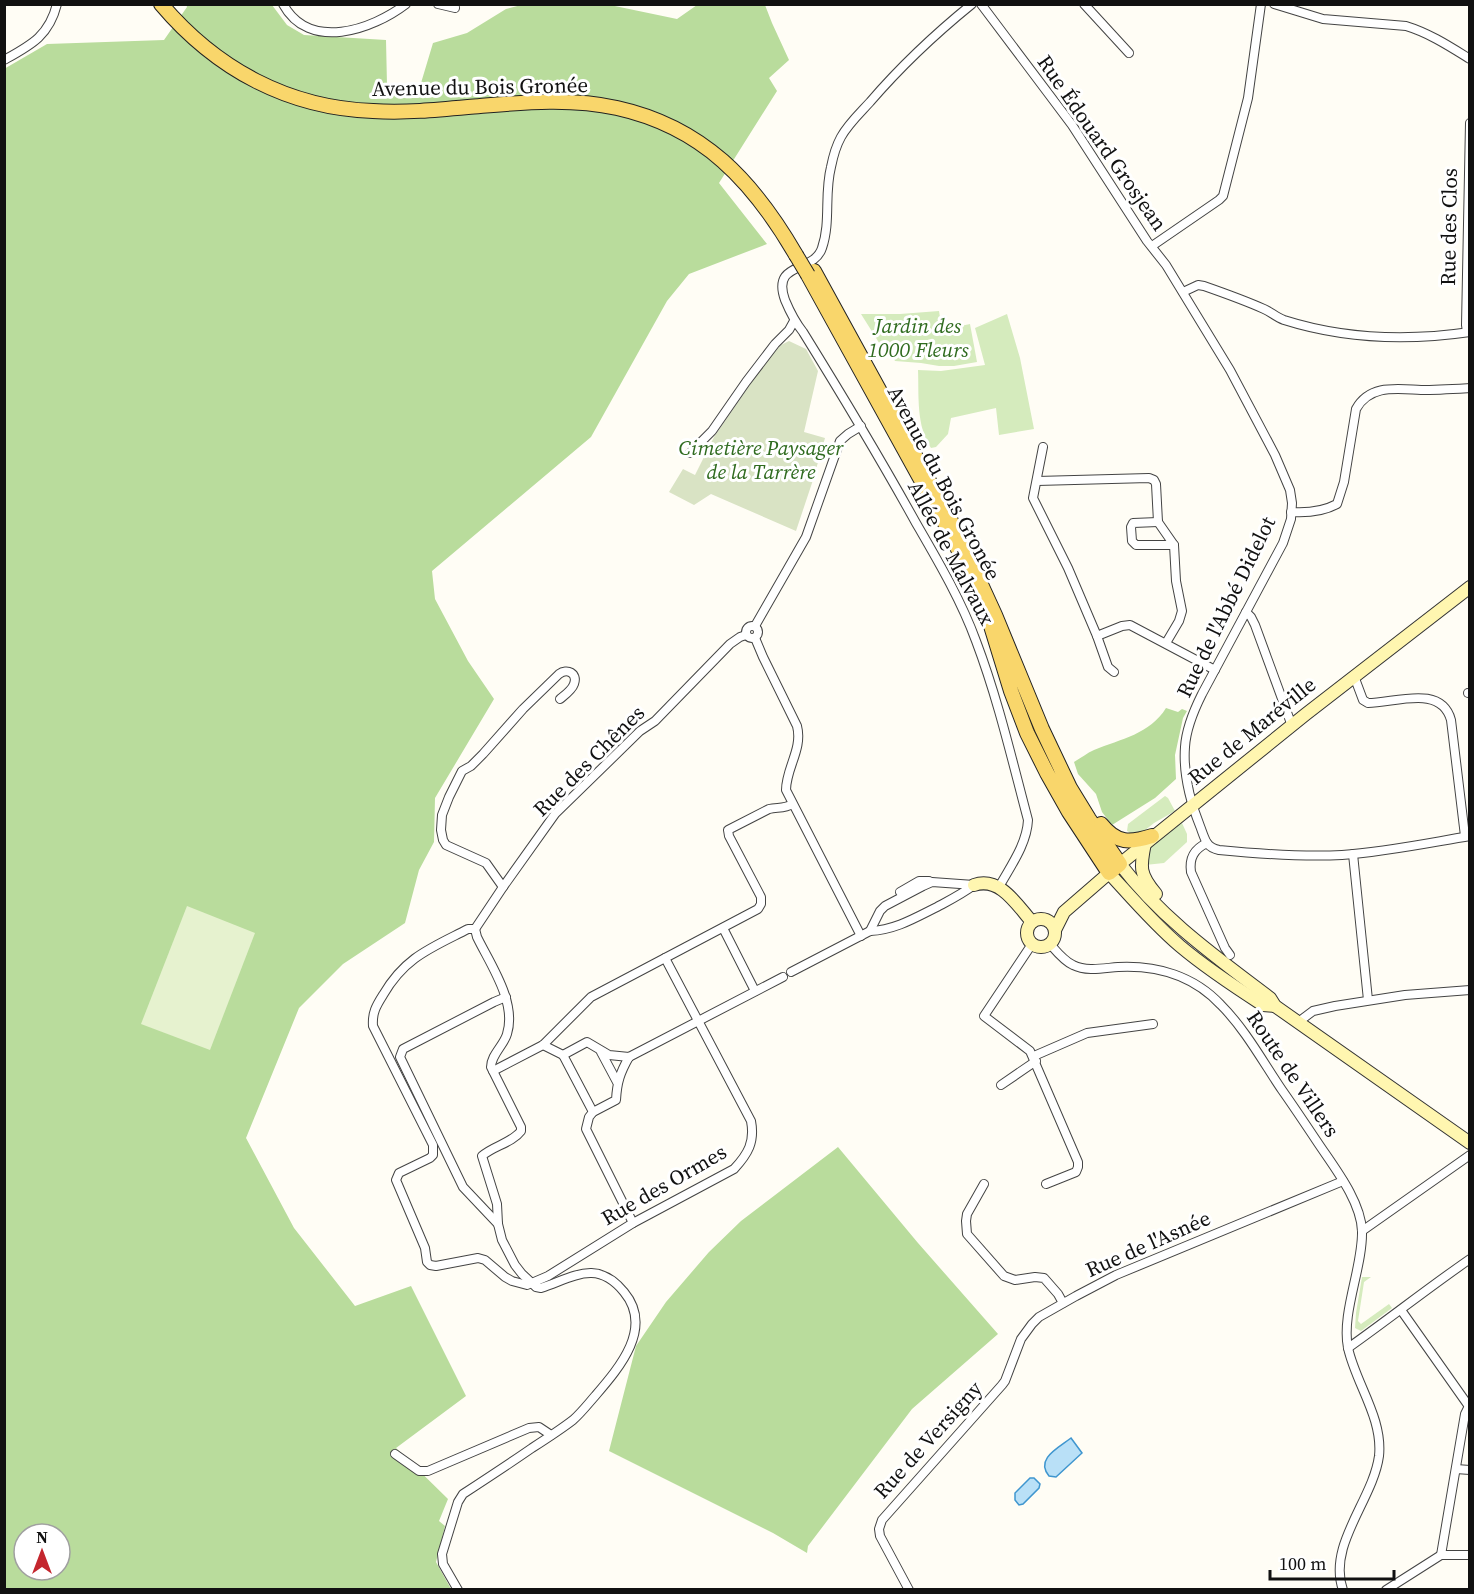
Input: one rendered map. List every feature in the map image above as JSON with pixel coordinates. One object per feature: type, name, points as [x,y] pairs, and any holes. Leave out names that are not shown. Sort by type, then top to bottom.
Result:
[{"type":"main road","name":"Avenue du Bois Gronée","points":[[161,4],[187,33],[233,69],[270,88],[321,105],[355,110],[395,111],[538,102],[581,103],[615,107],[660,122],[684,133],[704,146],[737,174],[766,207],[800,253]]},
{"type":"main road","name":"Avenue du Bois Gronée","points":[[170,4],[203,38],[240,65],[267,79],[317,96],[350,102],[402,104],[526,95],[577,95],[624,102],[660,114],[691,129],[732,159],[767,196],[785,222],[811,273],[957,532],[1070,788],[1120,864]]},
{"type":"main road","name":"Avenue du Bois Gronée","points":[[811,273],[952,536],[991,626],[1011,692],[1027,733],[1069,812],[1109,873]]},
{"type":"main road","name":"Rue de Maréville","points":[[1055,930],[1064,912],[1149,839],[1470,587]]},
{"type":"main road","points":[[1042,729],[1050,735],[1072,777],[1100,823],[1109,833],[1117,839],[1129,841],[1149,839],[1141,867],[1146,882],[1161,900],[1164,914]]},
{"type":"main road","points":[[1120,864],[1164,914],[1218,959],[1269,997],[1275,1006],[1470,1143]]},
{"type":"main road","points":[[1109,873],[1154,922],[1179,945],[1263,1005],[1275,1006]]},
{"type":"main road","points":[[974,885],[985,883],[999,887],[1038,921],[1050,922],[1055,930],[1054,938],[1050,944],[1041,948],[1032,944],[1027,935],[1027,929],[1038,921]]},
{"type":"main road","name":"Rue de Maréville","points":[[1038,921],[1064,912]]},
{"type":"street","points":[[283,4],[292,18],[321,32],[357,30],[374,24],[406,4]]},
{"type":"street","points":[[438,4],[455,8]]},
{"type":"street","name":"Allée de Malvaux","points":[[972,4],[904,65],[842,135],[836,148],[828,180],[826,224],[820,253],[788,274],[782,282],[782,290],[794,321],[861,426],[936,559],[966,615],[976,640],[1028,820],[1028,830],[1023,842],[999,887]]},
{"type":"street","points":[[1084,4],[1129,53]]},
{"type":"street","points":[[1152,246],[1223,196],[1248,98],[1261,4]]},
{"type":"street","points":[[1274,4],[1323,19],[1406,26],[1417,29],[1470,59]]},
{"type":"street","name":"Rue Édouard Grosjean","points":[[982,5],[1072,125],[1191,303]]},
{"type":"street","points":[[4,60],[36,42],[46,30],[56,8]]},
{"type":"street","name":"Rue des Clos","points":[[1468,332],[1466,325],[1470,123]]},
{"type":"street","points":[[1183,292],[1198,285],[1204,286],[1264,309],[1283,320],[1357,336],[1440,336],[1468,332]]},
{"type":"street","name":"Rue de l'Abbé Didelot","points":[[1191,303],[1230,370],[1279,463],[1290,490],[1292,512],[1283,543],[1202,694],[1191,719],[1185,747],[1187,781],[1192,806],[1207,843]]},
{"type":"street","points":[[690,453],[712,431],[794,321]]},
{"type":"street","points":[[1292,512],[1331,507],[1337,504],[1344,482],[1356,409],[1368,396],[1374,392],[1392,388],[1421,390],[1470,388]]},
{"type":"street","points":[[755,638],[752,639],[746,635],[748,628],[755,626],[806,537],[840,441],[861,426]]},
{"type":"street","points":[[1043,447],[1033,498],[1060,551],[1108,667],[1114,672]]},
{"type":"street","points":[[1037,481],[1149,478],[1154,480],[1158,522],[1174,544],[1176,581],[1182,611],[1166,643]]},
{"type":"street","points":[[1158,522],[1133,523],[1132,541],[1136,545],[1174,544]]},
{"type":"street","points":[[1246,612],[1252,619],[1292,726]]},
{"type":"street","points":[[1097,636],[1130,625],[1215,670]]},
{"type":"street","points":[[755,626],[759,632],[755,638]]},
{"type":"street","name":"Rue des Chênes","points":[[476,929],[555,814],[640,731],[655,721],[730,644],[746,635]]},
{"type":"street","points":[[755,638],[799,734],[786,790],[861,936]]},
{"type":"street","points":[[503,887],[486,863],[446,845],[441,830],[442,815],[462,771],[471,766],[523,709],[562,671],[567,671],[573,674],[575,683],[560,699]]},
{"type":"street","points":[[1230,955],[1191,872],[1190,862],[1193,853],[1201,845],[1207,843],[1219,850],[1273,855],[1320,856],[1353,854],[1467,836],[1451,720],[1446,708],[1427,698],[1368,703],[1363,700],[1354,676]]},
{"type":"street","points":[[494,1071],[543,1045],[591,997],[758,909],[761,897],[728,830],[769,809],[784,808],[792,804]]},
{"type":"street","points":[[1353,854],[1368,1000]]},
{"type":"street","points":[[870,931],[885,906],[932,882],[974,885]]},
{"type":"street","points":[[562,1054],[587,1042],[609,1055],[629,1057],[870,931],[881,931],[904,924],[974,885]]},
{"type":"street","points":[[723,928],[755,991]]},
{"type":"street","points":[[458,1590],[443,1564],[442,1554],[458,1502],[463,1494],[574,1419],[606,1384],[629,1349],[636,1321],[631,1303],[625,1293],[607,1277],[586,1273],[541,1288],[536,1287],[515,1265],[502,1240],[497,1204],[482,1156],[516,1137],[521,1131],[491,1063],[504,1043],[509,1025],[509,1009],[506,997],[477,937],[476,929],[468,930],[419,955],[393,980],[372,1016],[373,1026],[434,1150],[430,1158],[399,1173],[396,1180],[430,1265],[443,1265],[478,1258],[485,1260],[512,1281],[527,1285],[532,1283]]},
{"type":"street","points":[[1032,944],[984,1016],[1024,1045],[1035,1059],[1078,1162],[1076,1172],[1046,1184]]},
{"type":"street","name":"Route de Villers","points":[[1050,944],[1066,961],[1086,969],[1139,966],[1158,969],[1192,982],[1212,996],[1229,1013],[1342,1180],[1358,1210],[1362,1231],[1348,1323],[1348,1348]]},
{"type":"street","name":"Rue des Ormes","points":[[532,1283],[548,1276],[633,1223],[734,1169],[750,1147],[754,1132],[751,1121],[665,958]]},
{"type":"street","points":[[1297,1023],[1317,1010],[1368,1000],[1470,990]]},
{"type":"street","points":[[498,1224],[463,1187],[400,1057],[403,1049],[506,997]]},
{"type":"street","points":[[1001,1085],[1035,1059],[1087,1033],[1153,1024]]},
{"type":"street","points":[[543,1045],[562,1054],[593,1112]]},
{"type":"street","points":[[601,1052],[617,1082]]},
{"type":"street","points":[[629,1057],[617,1082],[616,1100],[593,1112],[586,1129],[633,1223]]},
{"type":"street","points":[[1362,1231],[1470,1155]]},
{"type":"street","name":"Rue de l'Asnée","points":[[1005,1381],[1017,1347],[1026,1330],[1039,1317],[1116,1275],[1342,1180]]},
{"type":"street","points":[[984,1184],[967,1214],[967,1234],[1004,1276],[1015,1280],[1044,1278],[1063,1303]]},
{"type":"street","points":[[1343,1590],[1339,1575],[1341,1555],[1375,1470],[1379,1449],[1377,1427],[1348,1348],[1470,1259]]},
{"type":"street","points":[[1401,1310],[1469,1404],[1441,1555]]},
{"type":"street","name":"Rue de Versigny","points":[[909,1590],[880,1536],[879,1529],[882,1520],[1005,1381]]},
{"type":"street","points":[[394,1454],[419,1471],[428,1471],[529,1428],[538,1427],[551,1436]]},
{"type":"street","points":[[1456,1469],[1470,1470]]},
{"type":"street","points":[[1386,1590],[1441,1555],[1470,1555]]},
{"type":"green space","points":[[186,4],[272,5],[287,25],[304,35],[386,40],[387,85],[421,83],[433,43],[467,33],[506,9],[521,5],[610,5],[677,19],[697,5],[765,5],[789,60],[769,78],[777,91],[719,183],[767,244],[689,274],[667,301],[591,437],[432,571],[435,599],[468,661],[494,699],[435,798],[434,842],[419,870],[405,923],[343,964],[299,1008],[246,1138],[294,1228],[355,1306],[411,1286],[466,1396],[396,1448],[448,1499],[439,1521],[445,1526],[436,1562],[451,1589],[5,1589],[4,69],[47,44],[164,40],[187,7]]},
{"type":"green space","name":"Jardin des 1000 Fleurs","points":[[939,311],[942,330],[970,324],[977,362],[939,366],[895,361],[892,355],[888,357],[861,314],[900,314]]},
{"type":"green space","points":[[1007,314],[1020,358],[1034,429],[999,435],[996,408],[951,418],[948,434],[936,447],[931,448],[921,420],[918,370],[941,371],[985,365],[975,328]]},
{"type":"green space","name":"Cimetière Paysager de la Tarrère","points":[[789,341],[806,349],[818,371],[804,432],[825,438],[796,531],[711,494],[694,505],[669,492],[683,469],[695,475],[714,437],[766,361],[781,345]]},
{"type":"green space","points":[[1166,708],[1178,712],[1182,709],[1187,711],[1183,718],[1175,755],[1176,779],[1155,798],[1112,825],[1102,812],[1096,794],[1078,774],[1074,762],[1094,750],[1143,730],[1152,724]]},
{"type":"green space","points":[[1165,796],[1175,811],[1139,835],[1128,836],[1128,824]]},
{"type":"green space","points":[[1182,823],[1187,834],[1187,842],[1164,863],[1145,865],[1152,846]]},
{"type":"green space","points":[[187,906],[255,933],[210,1050],[141,1024]]},
{"type":"green space","points":[[838,1147],[998,1334],[912,1409],[808,1546],[807,1553],[773,1533],[609,1451],[636,1346],[666,1302],[709,1252],[741,1221]]},
{"type":"green space","points":[[1362,1277],[1371,1277],[1364,1282],[1358,1321],[1361,1324],[1389,1304],[1392,1308],[1361,1331],[1355,1328]]},
{"type":"water","points":[[1071,1438],[1082,1453],[1056,1477],[1049,1476],[1045,1470],[1046,1459]]},
{"type":"water","points":[[1030,1478],[1034,1478],[1040,1484],[1039,1488],[1023,1504],[1019,1505],[1015,1500],[1015,1493]]}]
